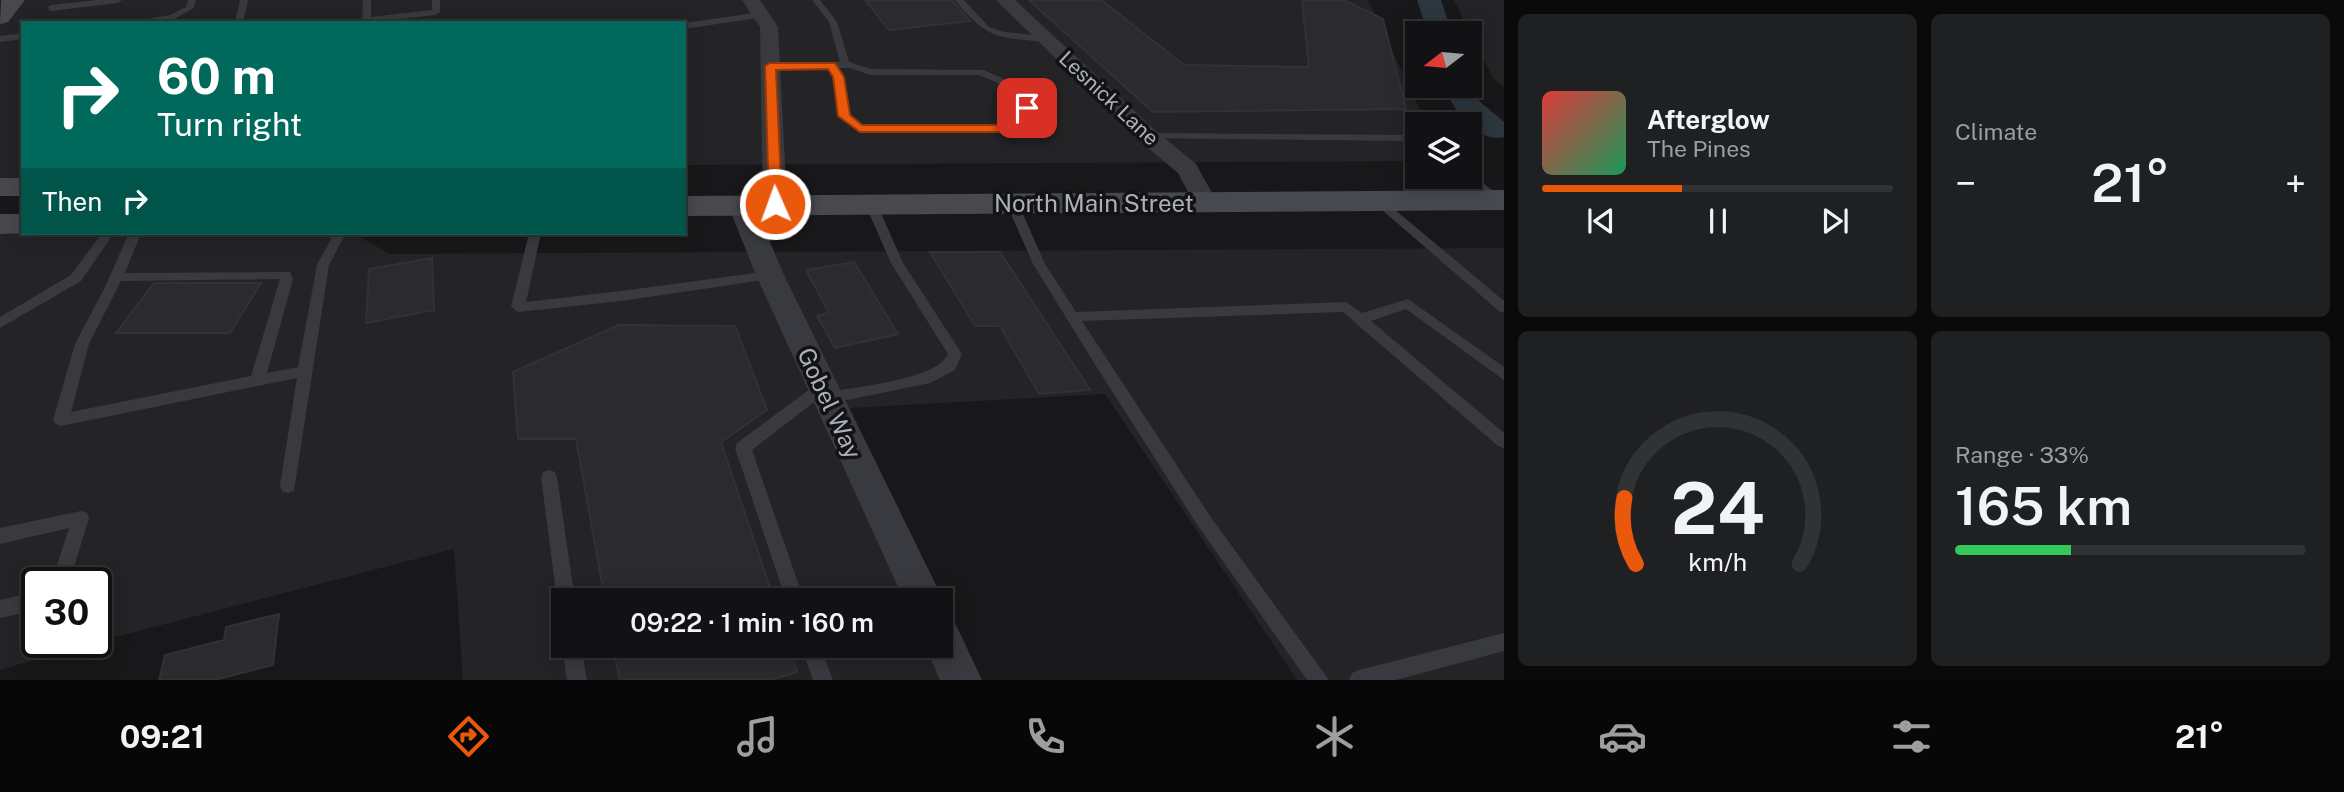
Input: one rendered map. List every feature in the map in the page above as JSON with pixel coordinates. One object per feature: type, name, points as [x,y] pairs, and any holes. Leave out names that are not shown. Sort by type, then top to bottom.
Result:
[{"type":"main road","points":[[0,17],[13,0]]},
{"type":"main road","points":[[0,187],[21,187]]},
{"type":"main road","name":"North Main Street","points":[[686,205],[1501,201]]},
{"type":"main road","points":[[0,224],[21,224]]},
{"type":"street","name":"Lesnick Lane","points":[[1005,0],[1148,136],[1188,169],[1205,202]]},
{"type":"street","points":[[756,8],[769,26],[775,204]]},
{"type":"street","name":"Gobel Way","points":[[741,205],[770,275],[917,588]]},
{"type":"street","points":[[951,658],[961,680]]},
{"type":"lane","points":[[51,8],[118,0]]},
{"type":"lane","points":[[171,20],[190,8],[192,0]]},
{"type":"lane","points":[[239,21],[244,0]]},
{"type":"lane","points":[[366,21],[367,0]]},
{"type":"lane","points":[[373,21],[436,12],[436,0]]},
{"type":"lane","points":[[816,0],[833,22],[845,65]]},
{"type":"lane","points":[[959,0],[986,29],[1003,35],[1046,39]]},
{"type":"lane","points":[[686,26],[756,8]]},
{"type":"lane","points":[[0,39],[21,36]]},
{"type":"lane","points":[[770,66],[832,65],[845,65],[870,72],[981,72],[1003,82],[1027,108],[1030,117],[1027,121],[999,129],[860,128],[844,116],[838,77],[832,65]]},
{"type":"lane","points":[[1148,136],[1405,138]]},
{"type":"lane","points":[[1482,186],[1501,201]]},
{"type":"lane","points":[[1378,201],[1504,308]]},
{"type":"lane","points":[[1012,203],[1039,264],[1204,521],[1319,680]]},
{"type":"lane","points":[[792,588],[743,448],[826,393],[925,379],[950,366],[955,354],[897,263],[871,204]]},
{"type":"lane","points":[[0,323],[47,292],[76,278],[107,235]]},
{"type":"lane","points":[[134,235],[117,276],[82,344],[61,421],[305,371]]},
{"type":"lane","points":[[288,486],[324,265],[339,235]]},
{"type":"lane","points":[[535,235],[518,306],[621,296],[770,275]]},
{"type":"lane","points":[[117,276],[285,275],[287,279],[257,382]]},
{"type":"lane","points":[[1360,319],[1408,304],[1504,375]]},
{"type":"lane","points":[[1074,317],[1346,307],[1504,443]]},
{"type":"lane","points":[[549,477],[564,588]]},
{"type":"lane","points":[[0,536],[81,518],[65,567]]},
{"type":"lane","points":[[0,609],[21,604]]},
{"type":"lane","points":[[1359,680],[1504,642]]},
{"type":"lane","points":[[574,658],[577,680]]},
{"type":"lane","points":[[815,658],[823,680]]},
{"type":"shaded area","points":[[13,0],[1368,0],[1405,78],[1405,98],[1414,98],[1421,112],[1405,112],[1405,161],[686,165],[686,21],[21,21],[21,187],[0,187],[0,17]]},
{"type":"shaded area","points":[[1454,0],[1504,0],[1504,87],[1493,78],[1482,56],[1482,21],[1464,21]]},
{"type":"shaded area","points":[[0,224],[21,232],[21,235],[358,235],[389,254],[1504,248],[1504,680],[1297,680],[1105,394],[834,409],[917,588],[551,588],[551,658],[951,658],[961,680],[463,680],[454,549],[112,638],[112,567],[21,567],[21,658],[41,658],[0,670]]},
{"type":"building","points":[[865,0],[952,0],[970,21],[889,30]]},
{"type":"building","points":[[1029,0],[1101,0],[1184,65],[1309,67],[1302,0],[1344,0],[1383,19],[1406,109],[1153,112]]},
{"type":"building","points":[[930,252],[1000,252],[1090,390],[1039,394],[1000,326],[975,326]]},
{"type":"building","points":[[432,258],[434,310],[366,323],[369,269]]},
{"type":"building","points":[[854,262],[898,334],[835,348],[817,316],[829,313],[806,270]]},
{"type":"building","points":[[154,283],[261,283],[230,333],[116,333]]},
{"type":"building","points":[[619,325],[735,326],[767,410],[721,442],[770,588],[603,588],[576,439],[518,439],[513,372]]},
{"type":"building","points":[[279,614],[273,665],[214,680],[159,680],[165,655],[224,640],[226,627]]},
{"type":"building","points":[[615,658],[793,658],[797,672],[770,680],[620,680]]},
{"type":"waterway","points":[[1429,0],[1436,21]]},
{"type":"waterway","points":[[1463,98],[1478,116],[1497,130]]},
{"type":"route","points":[[775,204],[770,66],[832,65],[838,77],[844,116],[860,128],[999,129],[1027,121],[1030,117],[1027,108]]}]
